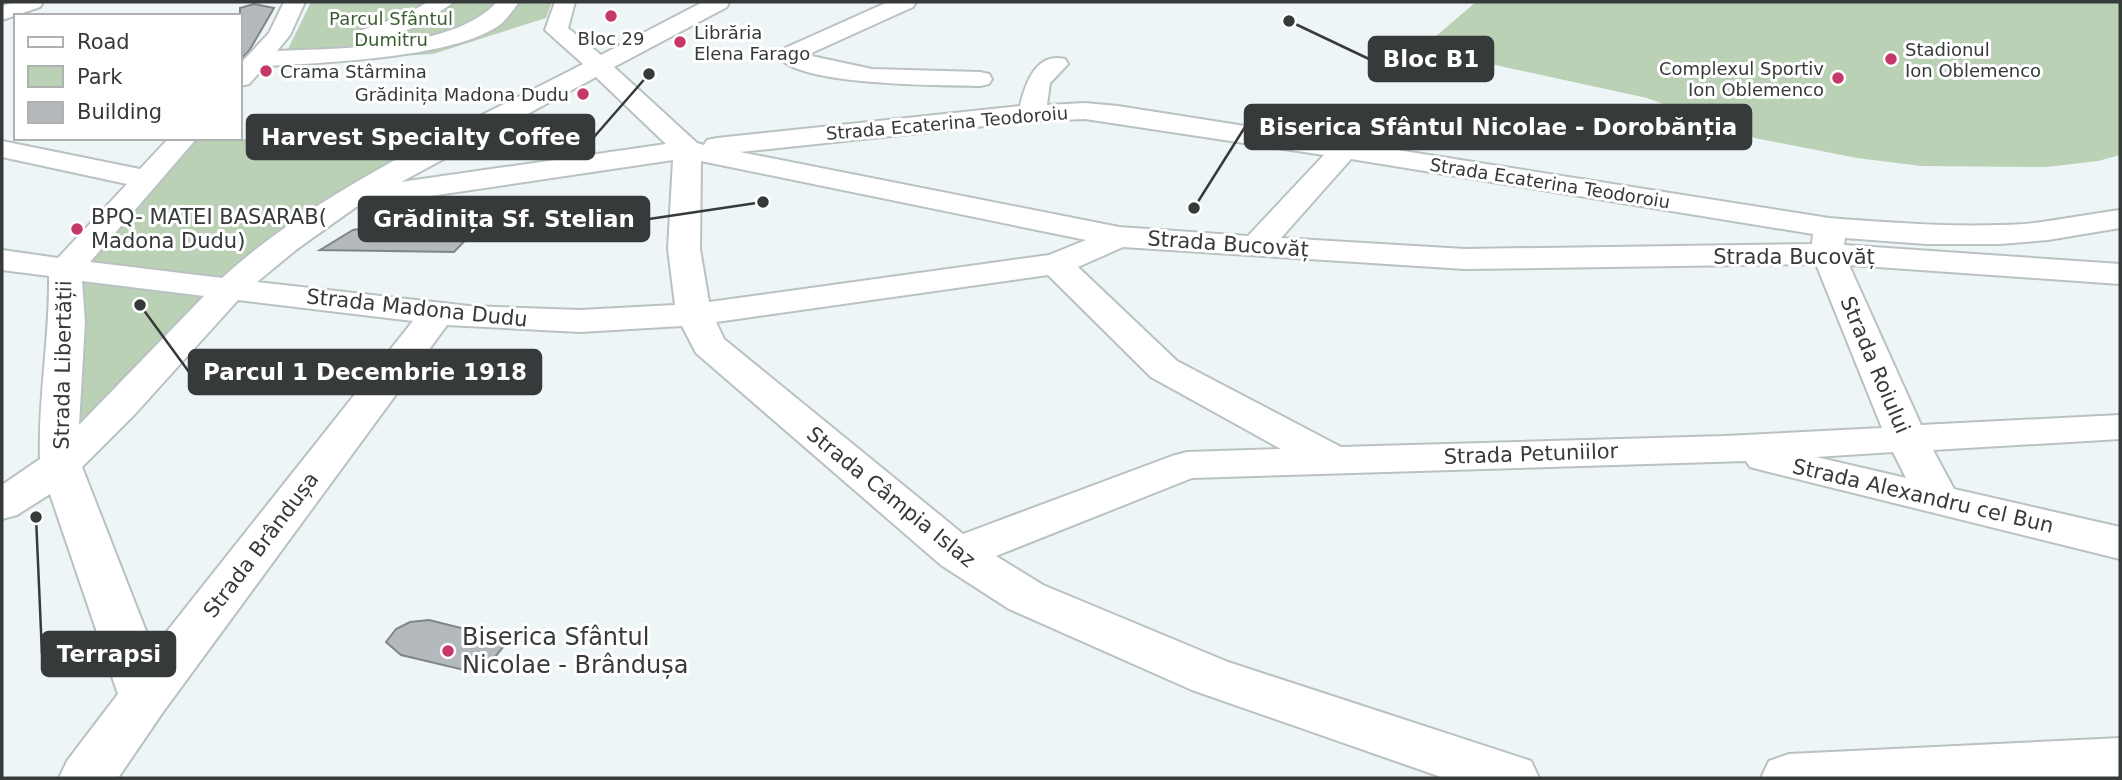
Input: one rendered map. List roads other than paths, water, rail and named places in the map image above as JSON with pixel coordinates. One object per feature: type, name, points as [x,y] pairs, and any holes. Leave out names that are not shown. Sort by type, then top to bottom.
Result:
[{"type":"street","points":[[2,14],[32,2]]},
{"type":"street","points":[[242,77],[279,35],[294,2]]},
{"type":"street","points":[[264,55],[356,39],[411,21],[443,2]]},
{"type":"street","points":[[264,55],[356,54],[424,44],[482,26],[499,17],[508,2]]},
{"type":"street","points":[[565,2],[556,30],[598,65],[688,150]]},
{"type":"street","points":[[2,505],[61,466],[231,288],[320,217],[347,199],[719,2]]},
{"type":"street","points":[[905,2],[793,53],[790,57],[804,63],[862,102],[980,79]]},
{"type":"street","points":[[1032,113],[1038,81],[1056,64]]},
{"type":"street","name":"Strada Ecaterina Teodoroiu","points":[[688,150],[862,102],[1032,113],[1084,111],[1344,150],[1829,240],[1884,232],[1985,235],[2026,233],[2120,219]]},
{"type":"street","points":[[65,270],[182,140]]},
{"type":"street","points":[[2,149],[146,179]]},
{"type":"street","name":"Strada Bucovăț","points":[[347,199],[655,152],[688,150],[1119,237],[1465,259],[1829,240],[2020,268],[2120,274]]},
{"type":"street","name":"Strada Câmpia Islaz","points":[[688,150],[682,222],[686,278],[694,315],[709,345],[957,554],[1026,597],[1210,676],[1511,778]]},
{"type":"street","points":[[1256,246],[1344,150]]},
{"type":"street","points":[[1985,235],[2020,268]]},
{"type":"street","name":"Strada Madona Dudu","points":[[2,260],[65,270],[437,314],[523,321],[580,321],[694,315],[1056,264],[1119,237]]},
{"type":"street","name":"Strada Roiului","points":[[1829,240],[1906,437],[1938,499]]},
{"type":"street","points":[[1056,264],[1164,369],[1331,459]]},
{"type":"street","name":"Strada Libertății","points":[[65,270],[66,322],[59,422],[61,466],[145,697]]},
{"type":"street","name":"Strada Brândușa","points":[[87,778],[145,697],[437,314]]},
{"type":"street","name":"Strada Petuniilor","points":[[957,554],[1187,465],[1725,449],[2120,427]]},
{"type":"street","name":"Strada Alexandru cel Bun","points":[[1725,449],[2120,543]]},
{"type":"street","points":[[1789,778],[2120,761]]},
{"type":"place","name":"Bloc 29","points":[[611,16]]},
{"type":"place","name":"Bloc B1","points":[[1289,21]]},
{"type":"place","name":"Librăria Elena Farago","points":[[680,42]]},
{"type":"place","name":"Stadionul Ion Oblemenco","points":[[1891,59]]},
{"type":"place","name":"Crama Stârmina","points":[[266,71]]},
{"type":"place","name":"Harvest Specialty Coffee","points":[[649,74]]},
{"type":"place","name":"Complexul Sportiv Ion Oblemenco","points":[[1838,78]]},
{"type":"place","name":"Grădinița Madona Dudu","points":[[583,94]]},
{"type":"place","name":"Grădinița Sf. Stelian","points":[[763,202]]},
{"type":"place","name":"Biserica Sfântul Nicolae - Dorobănția","points":[[1194,208]]},
{"type":"place","name":"BPQ- MATEI BASARAB( Madona Dudu)","points":[[77,229]]},
{"type":"place","name":"Parcul 1 Decembrie 1918","points":[[140,305]]},
{"type":"place","name":"Terrapsi","points":[[36,517]]},
{"type":"place","name":"Biserica Sfântul Nicolae - Brândușa","points":[[448,651]]},
{"type":"park label","name":"Parcul Sfântul Dumitru","points":[[391,28]]}]
